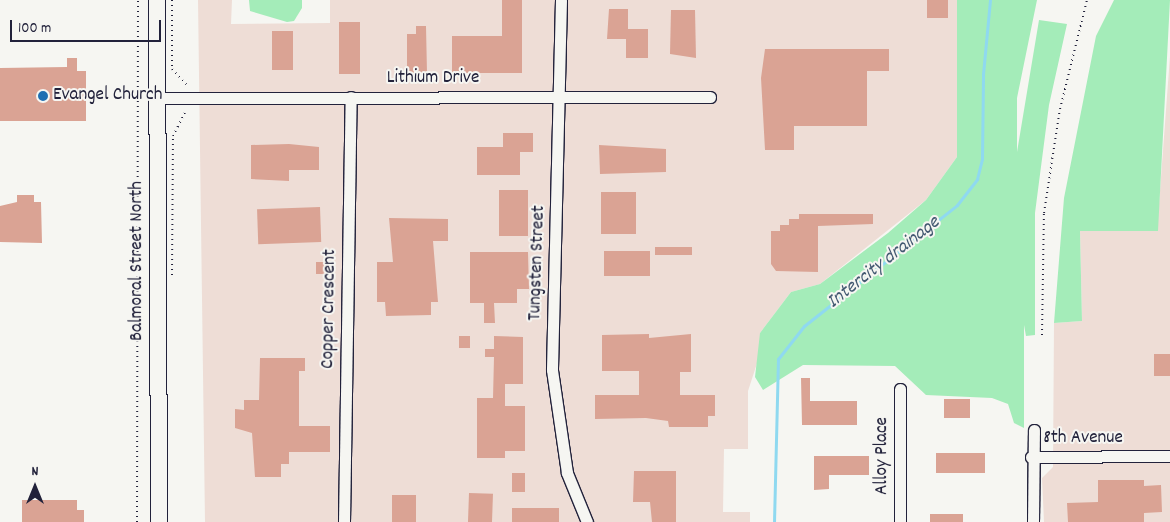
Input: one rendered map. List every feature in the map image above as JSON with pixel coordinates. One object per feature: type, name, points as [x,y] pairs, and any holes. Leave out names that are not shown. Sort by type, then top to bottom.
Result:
[{"type":"main road","name":"Balmoral Street North","points":[[157,0],[159,522]]},
{"type":"street","name":"Tungsten Street","points":[[561,0],[561,96],[552,370],[567,473],[587,522]]},
{"type":"street","name":"Copper Crescent","points":[[344,522],[351,97]]},
{"type":"street","name":"Lithium Drive","points":[[157,98],[710,97]]},
{"type":"street","name":"Alloy Place","points":[[900,389],[900,522]]},
{"type":"street","points":[[1031,457],[1034,430]]},
{"type":"street","name":"8th Avenue","points":[[1033,522],[1031,457],[1170,456]]},
{"type":"path","points":[[137,522],[138,0]]},
{"type":"path","points":[[172,0],[172,69],[186,84]]},
{"type":"path","points":[[1042,335],[1044,213],[1060,109],[1087,0]]},
{"type":"path","points":[[172,282],[172,136],[186,111]]},
{"type":"shaded area","points":[[198,0],[232,0],[231,24],[330,23],[330,0],[957,0],[957,157],[926,200],[820,284],[791,292],[760,333],[762,348],[748,391],[748,449],[724,449],[723,512],[750,512],[750,522],[205,522]]},
{"type":"shaded area","points":[[1170,56],[1170,522],[1044,522],[1042,478],[1053,467],[1054,323],[1082,321],[1080,231],[1157,231]]},
{"type":"green space","points":[[249,0],[302,0],[302,8],[294,21],[287,22],[250,11]]},
{"type":"green space","points":[[957,0],[1037,0],[1017,98],[1017,152],[1039,20],[1067,24],[1049,105],[1035,213],[1035,335],[1026,336],[1024,325],[1024,428],[1014,423],[1008,404],[992,398],[926,395],[895,366],[803,365],[763,390],[755,377],[760,333],[791,292],[820,284],[888,233],[926,200],[957,157]]},
{"type":"green space","points":[[1114,0],[1170,0],[1158,231],[1080,231],[1082,321],[1054,323],[1064,198],[1096,36]]},
{"type":"building","points":[[502,0],[522,0],[522,73],[452,73],[452,36],[502,36]]},
{"type":"building","points":[[927,0],[948,0],[948,18],[927,18]]},
{"type":"building","points":[[609,9],[628,9],[628,29],[648,29],[648,58],[626,58],[626,39],[607,39]]},
{"type":"building","points":[[671,10],[695,10],[696,58],[670,54]]},
{"type":"building","points":[[339,22],[360,22],[360,74],[339,74]]},
{"type":"building","points":[[416,26],[426,26],[427,73],[407,73],[407,34],[416,34]]},
{"type":"building","points":[[272,31],[293,31],[293,70],[272,70]]},
{"type":"building","points":[[765,49],[889,49],[889,71],[867,71],[867,126],[794,126],[794,150],[765,150],[761,78]]},
{"type":"building","name":"Evangel Church","points":[[67,58],[77,58],[77,71],[86,71],[86,121],[0,121],[0,68],[67,67]]},
{"type":"building","points":[[503,133],[533,133],[533,152],[520,152],[520,175],[477,175],[477,147],[503,147]]},
{"type":"building","points":[[289,144],[319,147],[319,170],[289,170],[289,181],[251,179],[251,145]]},
{"type":"building","points":[[599,145],[666,149],[666,172],[600,174]]},
{"type":"building","points":[[499,190],[528,190],[528,236],[499,236]]},
{"type":"building","points":[[601,192],[636,192],[636,234],[601,234]]},
{"type":"building","points":[[17,195],[34,195],[34,202],[41,202],[42,243],[0,242],[0,206],[17,202]]},
{"type":"building","points":[[320,207],[321,242],[258,244],[257,209]]},
{"type":"building","points":[[799,214],[873,214],[873,224],[818,226],[818,272],[776,271],[771,264],[771,231],[780,231],[780,225],[789,225],[789,219],[799,219]]},
{"type":"building","points":[[389,218],[448,219],[448,241],[433,241],[438,302],[431,302],[431,315],[386,316],[385,302],[377,302],[377,262],[393,262]]},
{"type":"building","points":[[655,247],[692,247],[692,255],[655,255]]},
{"type":"building","points":[[604,251],[650,251],[650,276],[604,276]]},
{"type":"building","points":[[470,252],[528,252],[529,289],[517,289],[517,303],[494,303],[495,323],[484,323],[484,303],[470,303]]},
{"type":"building","points":[[316,262],[328,262],[328,274],[316,274]]},
{"type":"building","points":[[649,334],[649,338],[691,334],[691,372],[680,372],[680,395],[715,395],[715,416],[708,416],[708,427],[669,427],[668,421],[646,418],[595,419],[595,395],[639,395],[639,371],[602,371],[602,335]]},
{"type":"building","points":[[459,336],[470,336],[470,348],[459,348]]},
{"type":"building","points":[[494,336],[523,337],[523,384],[505,384],[505,406],[525,406],[525,451],[505,451],[505,458],[477,458],[477,398],[493,398],[494,357],[485,357],[485,349],[494,349]]},
{"type":"building","points":[[1154,354],[1170,354],[1170,376],[1154,376]]},
{"type":"building","points":[[260,358],[305,358],[305,371],[299,371],[299,426],[330,426],[330,452],[289,452],[289,464],[281,464],[281,477],[255,477],[252,433],[235,428],[235,409],[244,410],[244,400],[259,400]]},
{"type":"building","points":[[801,378],[810,378],[810,401],[857,401],[857,425],[802,425]]},
{"type":"building","points":[[944,399],[970,399],[970,418],[944,418]]},
{"type":"building","points":[[936,453],[985,453],[985,473],[936,473]]},
{"type":"building","points":[[814,456],[869,456],[869,475],[829,475],[829,489],[814,490]]},
{"type":"building","points":[[634,471],[676,471],[676,522],[652,522],[650,502],[633,502]]},
{"type":"building","points":[[512,473],[525,473],[525,492],[512,492]]},
{"type":"building","points":[[1098,480],[1144,480],[1144,486],[1161,485],[1162,512],[1144,513],[1144,522],[1068,522],[1067,503],[1098,502]]},
{"type":"building","points":[[469,493],[493,494],[492,522],[468,522]]},
{"type":"building","points":[[392,495],[416,495],[416,522],[392,522]]},
{"type":"building","points":[[22,500],[77,500],[77,510],[84,510],[84,522],[22,522]]},
{"type":"building","points":[[512,508],[559,508],[559,522],[512,522]]},
{"type":"building","points":[[930,514],[963,514],[963,522],[930,522]]},
{"type":"waterway","name":"Intercity drainage","points":[[774,522],[778,359],[804,326],[957,205],[977,179],[982,159],[983,74],[990,0]]},
{"type":"place","name":"Evangel Church","points":[[43,96]]}]
